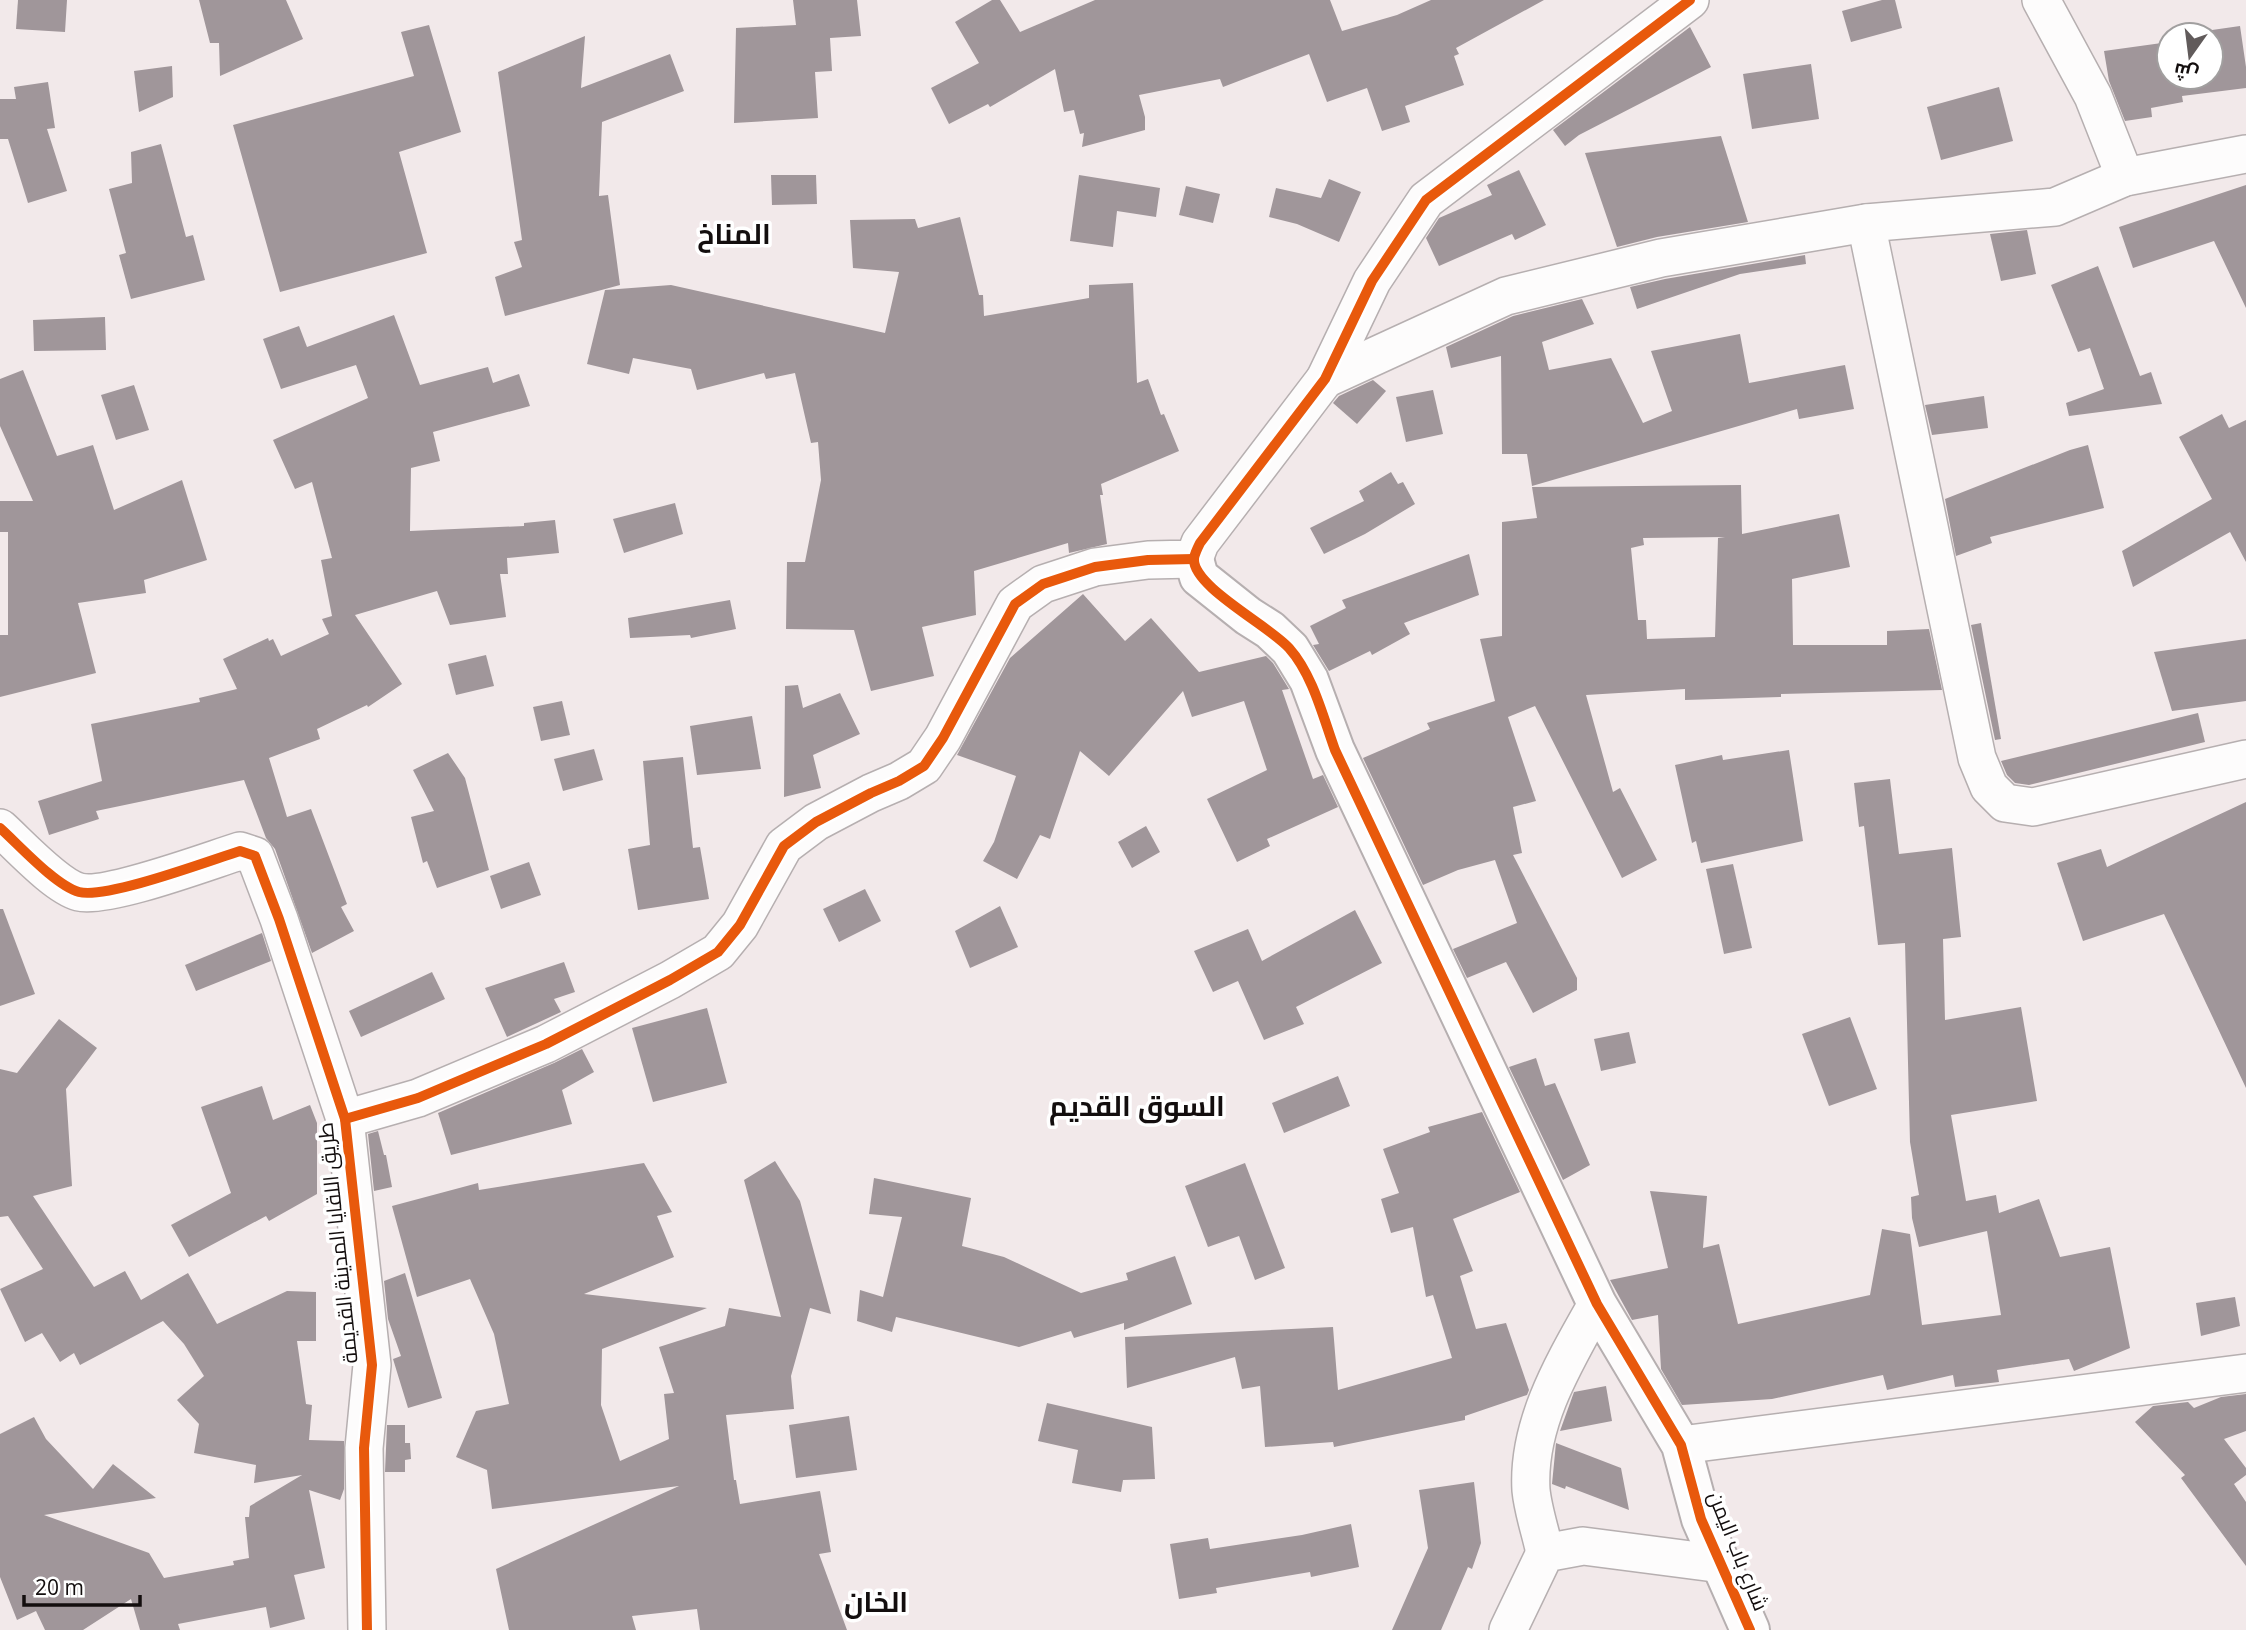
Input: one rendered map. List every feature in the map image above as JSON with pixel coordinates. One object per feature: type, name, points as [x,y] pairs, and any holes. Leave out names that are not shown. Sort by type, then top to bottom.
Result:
[{"type":"street","points":[[345,1119],[418,1098],[546,1044],[670,980],[719,951],[740,925],[784,846],[816,822],[924,766],[943,738],[1015,604],[1043,584],[1095,567],[1147,560],[1194,559],[1200,543],[1325,379],[1373,281],[1426,200],[1690,0]]},
{"type":"street","points":[[2041,0],[2093,96],[2125,177]]},
{"type":"street","points":[[1325,379],[1506,296],[1661,258],[1866,223],[2055,208],[2125,177],[2246,155]]},
{"type":"street","points":[[1866,223],[1977,758],[1989,787],[2005,803],[2034,807],[2246,758]]},
{"type":"street","name":"شارع باب اليمن","points":[[1194,559],[1199,577],[1270,630],[1290,649],[1309,680],[1335,750],[1597,1304],[1681,1445],[1701,1519],[1749,1630]]},
{"type":"street","name":"طريق اللقايا المدينة القديمة","points":[[0,828],[52,876],[79,892],[112,891],[240,851],[256,856],[345,1119],[372,1365],[364,1448],[368,1630]]},
{"type":"street","points":[[1508,1630],[1545,1553],[1531,1492],[1532,1452],[1546,1403],[1597,1304]]},
{"type":"street","points":[[1681,1445],[2246,1373]]},
{"type":"street","points":[[1545,1553],[1583,1546],[1722,1564]]},
{"type":"building","points":[[18,0],[67,0],[65,32],[16,29]]},
{"type":"building","points":[[199,0],[286,0],[303,39],[220,76],[219,43],[210,43]]},
{"type":"building","points":[[793,0],[857,0],[861,36],[830,38],[832,71],[815,72],[818,118],[734,123],[736,28],[796,25]]},
{"type":"building","points":[[992,0],[1000,0],[1020,32],[1095,0],[1330,0],[1342,31],[1397,15],[1431,0],[1544,0],[1456,48],[1459,54],[1454,56],[1464,85],[1405,106],[1410,122],[1382,131],[1367,88],[1327,102],[1309,54],[1223,87],[1220,79],[1139,95],[1145,117],[1145,130],[1082,147],[1084,133],[1080,134],[1074,110],[1064,112],[1055,69],[990,107],[988,104],[949,124],[931,88],[979,63],[955,22]]},
{"type":"building","points":[[1882,0],[1895,0],[1902,28],[1851,42],[1842,11]]},
{"type":"building","points":[[429,25],[461,132],[399,152],[427,253],[280,292],[233,125],[414,76],[401,32]]},
{"type":"building","points":[[2240,26],[2246,88],[2225,91],[2225,28]]},
{"type":"building","points":[[1690,27],[1711,67],[1579,135],[1565,146],[1553,130]]},
{"type":"building","points":[[585,36],[581,88],[670,54],[684,91],[602,122],[599,196],[608,195],[620,285],[505,316],[495,277],[522,267],[514,242],[522,240],[498,72]]},
{"type":"building","points":[[2155,44],[2155,91],[2222,91],[2182,96],[2183,102],[2151,108],[2152,117],[2125,121],[2109,81],[2104,51]]},
{"type":"building","points":[[1811,64],[1819,119],[1752,129],[1743,74]]},
{"type":"building","points":[[172,66],[173,97],[139,112],[134,71]]},
{"type":"building","points":[[48,82],[55,128],[47,129],[67,191],[28,203],[8,139],[0,139],[0,99],[16,99],[14,87]]},
{"type":"building","points":[[1999,87],[2013,141],[1941,160],[1927,107]]},
{"type":"building","points":[[1721,136],[1748,222],[1657,237],[1617,247],[1585,153]]},
{"type":"building","points":[[161,144],[186,237],[193,235],[205,280],[131,299],[119,255],[126,253],[109,189],[132,183],[131,152]]},
{"type":"building","points":[[1519,170],[1546,225],[1515,240],[1512,234],[1439,266],[1426,238],[1439,218],[1492,195],[1487,185]]},
{"type":"building","points":[[771,175],[816,175],[817,204],[772,205]]},
{"type":"building","points":[[1079,175],[1160,188],[1156,217],[1117,211],[1113,247],[1070,241]]},
{"type":"building","points":[[1329,179],[1361,192],[1339,242],[1297,224],[1269,217],[1276,188],[1321,198]]},
{"type":"building","points":[[2246,185],[2246,308],[2214,241],[2133,268],[2119,227]]},
{"type":"building","points":[[1186,186],[1220,194],[1213,223],[1179,215]]},
{"type":"building","points":[[960,217],[979,295],[983,295],[984,316],[1089,298],[1089,285],[1133,283],[1137,383],[1148,379],[1161,415],[1164,414],[1179,451],[1101,484],[1107,544],[1069,553],[1068,543],[974,571],[976,615],[922,627],[934,676],[871,691],[854,630],[786,629],[787,562],[805,562],[821,480],[818,442],[811,443],[795,373],[766,379],[764,373],[697,390],[691,369],[633,358],[629,374],[587,364],[605,290],[671,285],[885,333],[899,272],[853,268],[850,220],[915,219],[918,228]]},
{"type":"building","points":[[2027,230],[2036,274],[2001,281],[1990,234]]},
{"type":"building","points":[[1805,255],[1806,264],[1740,274],[1637,309],[1630,287],[1665,279]]},
{"type":"building","points":[[2098,266],[2140,376],[2151,372],[2162,404],[2069,416],[2066,403],[2104,389],[2090,348],[2078,352],[2051,285]]},
{"type":"building","points":[[1582,299],[1594,324],[1542,342],[1549,370],[1611,358],[1643,423],[1672,411],[1651,351],[1740,334],[1749,383],[1845,365],[1854,409],[1799,419],[1797,409],[1532,486],[1527,454],[1502,454],[1501,356],[1451,368],[1446,347],[1513,316]]},
{"type":"building","points":[[394,315],[420,385],[488,367],[493,383],[519,374],[530,406],[433,432],[440,461],[411,468],[410,531],[524,526],[524,523],[555,520],[559,553],[507,558],[508,574],[500,574],[506,617],[450,625],[437,591],[355,615],[402,684],[368,707],[367,705],[317,729],[320,739],[269,758],[287,817],[311,809],[347,904],[341,907],[354,931],[312,953],[275,849],[266,838],[244,780],[96,811],[99,819],[49,835],[38,801],[102,781],[91,724],[200,702],[199,698],[237,689],[223,659],[268,638],[269,641],[273,639],[281,656],[329,634],[322,619],[332,616],[321,560],[332,558],[312,482],[295,489],[273,440],[368,398],[356,365],[281,389],[263,339],[299,326],[307,347]]},
{"type":"building","points":[[105,317],[106,350],[34,351],[33,320]]},
{"type":"building","points":[[23,370],[57,456],[93,445],[114,510],[182,480],[207,560],[144,580],[146,593],[78,603],[96,673],[0,697],[0,635],[8,635],[8,532],[0,532],[0,501],[33,501],[0,426],[0,379]]},
{"type":"building","points":[[1373,380],[1386,391],[1357,424],[1333,403],[1339,396]]},
{"type":"building","points":[[134,385],[149,430],[116,440],[101,395]]},
{"type":"building","points":[[1433,390],[1443,434],[1406,442],[1396,397]]},
{"type":"building","points":[[1984,396],[1988,428],[1932,435],[1925,405]]},
{"type":"building","points":[[2222,414],[2229,428],[2246,420],[2246,562],[2230,532],[2133,587],[2122,551],[2212,499],[2179,437]]},
{"type":"building","points":[[2088,445],[2104,508],[1990,537],[1992,543],[1956,556],[1945,499]]},
{"type":"building","points":[[1391,472],[1398,484],[1403,482],[1415,504],[1365,534],[1324,554],[1310,528],[1364,501],[1359,491]]},
{"type":"building","points":[[1741,485],[1742,534],[1839,514],[1850,567],[1792,579],[1793,645],[1887,645],[1887,631],[1929,629],[1942,690],[1781,694],[1781,697],[1685,700],[1685,689],[1586,695],[1613,792],[1620,788],[1657,860],[1622,878],[1535,706],[1508,717],[1536,801],[1513,807],[1522,853],[1513,855],[1577,978],[1577,990],[1533,1013],[1506,962],[1467,978],[1453,949],[1517,923],[1495,860],[1458,870],[1423,885],[1363,758],[1430,729],[1427,723],[1495,701],[1480,639],[1502,636],[1502,522],[1537,518],[1532,487]],"holes":[[[1725,537],[1718,538],[1715,637],[1647,639],[1646,620],[1638,620],[1631,548],[1644,545],[1643,538]]]},
{"type":"building","points":[[675,503],[683,534],[624,553],[613,519]]},
{"type":"building","points":[[1469,554],[1479,595],[1404,623],[1410,634],[1372,655],[1370,651],[1329,671],[1313,645],[1319,644],[1310,626],[1346,608],[1342,600]]},
{"type":"building","points":[[1083,594],[1125,641],[1151,618],[1199,672],[1266,656],[1289,689],[1282,690],[1313,779],[1323,775],[1338,807],[1267,839],[1270,846],[1237,862],[1207,799],[1267,770],[1244,701],[1192,717],[1183,691],[1109,776],[1080,751],[1050,839],[1040,835],[1017,879],[983,861],[994,842],[1016,776],[957,755],[1010,658]]},
{"type":"building","points":[[730,600],[736,629],[691,638],[690,635],[630,638],[628,618]]},
{"type":"building","points":[[1981,623],[2001,739],[1995,740],[1971,625]]},
{"type":"building","points":[[2246,639],[2246,701],[2172,711],[2154,652]]},
{"type":"building","points":[[486,655],[494,686],[456,695],[448,664]]},
{"type":"building","points":[[798,685],[803,708],[840,693],[860,734],[813,755],[821,788],[784,797],[785,686]]},
{"type":"building","points":[[562,701],[570,735],[541,741],[533,707]]},
{"type":"building","points":[[2198,713],[2205,742],[2029,785],[2015,783],[2007,775],[2001,761]]},
{"type":"building","points":[[752,716],[761,769],[697,775],[690,726]]},
{"type":"building","points":[[594,749],[603,780],[563,791],[554,759]]},
{"type":"building","points":[[1789,750],[1803,841],[1701,863],[1696,841],[1692,843],[1675,765],[1722,755],[1723,760]]},
{"type":"building","points":[[448,753],[465,778],[489,870],[437,888],[427,861],[423,863],[411,817],[434,811],[413,770]]},
{"type":"building","points":[[683,757],[693,848],[700,847],[709,899],[638,910],[628,849],[650,845],[643,761]]},
{"type":"building","points":[[1890,779],[1899,854],[1952,848],[1961,937],[1943,939],[1945,1020],[2021,1007],[2037,1101],[1951,1115],[1966,1201],[1996,1195],[1999,1213],[2039,1199],[2060,1257],[2110,1247],[2130,1348],[2074,1371],[2069,1359],[1997,1370],[1999,1382],[1955,1387],[1953,1375],[1887,1390],[1883,1375],[1772,1399],[1682,1405],[1661,1369],[1658,1315],[1632,1320],[1610,1280],[1668,1268],[1650,1191],[1707,1196],[1703,1248],[1719,1244],[1738,1324],[1870,1295],[1882,1229],[1910,1234],[1922,1325],[2001,1315],[1987,1231],[1919,1247],[1912,1218],[1911,1197],[1919,1195],[1910,1142],[1905,943],[1878,945],[1864,826],[1859,827],[1854,783]]},
{"type":"building","points":[[2246,802],[2246,1088],[2164,914],[2083,941],[2057,863],[2101,849],[2107,867]]},
{"type":"building","points":[[1146,826],[1160,852],[1132,868],[1118,842]]},
{"type":"building","points":[[529,862],[541,895],[501,909],[490,876]]},
{"type":"building","points":[[1733,864],[1752,948],[1724,954],[1706,869]]},
{"type":"building","points":[[865,889],[881,921],[839,942],[823,909]]},
{"type":"building","points":[[1000,906],[1018,947],[970,968],[955,931]]},
{"type":"building","points":[[0,909],[3,909],[35,994],[0,1006]]},
{"type":"building","points":[[1355,910],[1382,963],[1296,1007],[1304,1024],[1264,1040],[1238,981],[1213,992],[1194,951],[1248,929],[1262,961]]},
{"type":"building","points":[[262,933],[271,961],[196,991],[185,965]]},
{"type":"building","points":[[564,962],[575,992],[554,999],[561,1012],[507,1037],[485,988]]},
{"type":"building","points":[[432,972],[445,999],[361,1037],[349,1011]]},
{"type":"building","points":[[707,1008],[727,1083],[653,1102],[632,1028]]},
{"type":"building","points":[[1850,1017],[1877,1089],[1829,1106],[1802,1034]]},
{"type":"building","points":[[59,1019],[97,1048],[66,1089],[72,1186],[33,1196],[94,1287],[125,1271],[141,1300],[188,1273],[217,1324],[287,1291],[316,1292],[316,1341],[297,1341],[306,1404],[312,1405],[309,1440],[344,1441],[344,1489],[340,1500],[309,1490],[325,1568],[294,1575],[305,1619],[270,1628],[266,1607],[178,1624],[180,1630],[140,1630],[131,1599],[83,1630],[45,1630],[36,1611],[17,1620],[0,1577],[0,1434],[34,1417],[46,1439],[93,1489],[113,1464],[156,1498],[44,1515],[149,1553],[164,1578],[234,1565],[233,1561],[249,1558],[245,1517],[249,1517],[250,1506],[302,1475],[254,1483],[256,1465],[194,1453],[199,1424],[177,1400],[204,1376],[184,1344],[163,1321],[80,1365],[74,1353],[60,1362],[42,1333],[25,1342],[0,1289],[43,1269],[8,1216],[0,1217],[0,1069],[17,1073]]},
{"type":"building","points":[[1629,1032],[1636,1063],[1601,1071],[1594,1039]]},
{"type":"building","points":[[582,1049],[594,1072],[562,1090],[572,1124],[451,1155],[438,1113]]},
{"type":"building","points":[[1536,1058],[1545,1086],[1555,1083],[1590,1165],[1563,1180],[1509,1067]]},
{"type":"building","points":[[1338,1076],[1350,1106],[1284,1133],[1272,1103]]},
{"type":"building","points":[[262,1086],[273,1120],[310,1105],[317,1123],[317,1194],[269,1221],[266,1216],[189,1257],[171,1225],[231,1193],[201,1107]]},
{"type":"building","points":[[1482,1112],[1520,1192],[1453,1219],[1473,1271],[1460,1276],[1476,1329],[1506,1323],[1529,1390],[1527,1395],[1465,1416],[1465,1420],[1334,1447],[1333,1442],[1265,1447],[1260,1386],[1242,1389],[1235,1357],[1127,1388],[1125,1337],[1333,1327],[1338,1390],[1452,1358],[1433,1295],[1426,1297],[1413,1227],[1391,1233],[1381,1199],[1399,1193],[1383,1149],[1430,1132],[1428,1127]]},
{"type":"building","points":[[378,1131],[392,1187],[374,1191],[368,1134]]},
{"type":"building","points":[[775,1161],[800,1201],[831,1314],[810,1308],[791,1376],[794,1409],[726,1415],[734,1480],[740,1504],[820,1491],[831,1552],[819,1554],[847,1630],[700,1630],[697,1609],[632,1616],[636,1630],[509,1630],[496,1569],[679,1486],[492,1509],[487,1470],[456,1457],[476,1411],[509,1404],[494,1334],[470,1279],[417,1297],[392,1206],[478,1183],[479,1190],[644,1163],[672,1212],[657,1216],[674,1257],[584,1294],[707,1308],[602,1349],[601,1405],[620,1461],[669,1439],[664,1394],[674,1393],[659,1347],[725,1326],[729,1308],[781,1317],[744,1180]]},
{"type":"building","points":[[1245,1163],[1285,1268],[1255,1280],[1239,1236],[1208,1247],[1185,1186]]},
{"type":"building","points":[[874,1178],[971,1198],[962,1246],[1004,1257],[1081,1293],[1128,1280],[1126,1273],[1175,1256],[1192,1304],[1124,1330],[1124,1323],[1074,1338],[1071,1331],[1019,1347],[896,1317],[892,1332],[857,1321],[860,1290],[883,1297],[902,1217],[869,1214]]},
{"type":"building","points":[[405,1273],[442,1398],[408,1408],[393,1359],[401,1356],[388,1319],[384,1281]]},
{"type":"building","points":[[2235,1297],[2240,1326],[2201,1336],[2196,1303]]},
{"type":"building","points":[[1606,1386],[1612,1421],[1560,1431],[1574,1392]]},
{"type":"building","points":[[2246,1394],[2246,1431],[2224,1439],[2246,1468],[2246,1475],[2234,1484],[2246,1502],[2246,1566],[2181,1478],[2185,1475],[2135,1422],[2153,1406],[2188,1402],[2194,1408],[2221,1397]]},
{"type":"building","points":[[1047,1403],[1152,1427],[1155,1479],[1123,1480],[1121,1492],[1072,1483],[1078,1450],[1038,1441]]},
{"type":"building","points":[[849,1416],[857,1470],[796,1478],[789,1425]]},
{"type":"building","points":[[387,1425],[405,1425],[405,1443],[410,1443],[411,1459],[405,1460],[405,1472],[385,1472]]},
{"type":"building","points":[[1556,1443],[1621,1468],[1629,1510],[1566,1486],[1565,1489],[1552,1484]]},
{"type":"building","points":[[1474,1482],[1481,1543],[1472,1569],[1468,1567],[1441,1630],[1392,1630],[1428,1548],[1419,1490]]},
{"type":"building","points":[[1351,1524],[1359,1567],[1311,1577],[1310,1572],[1216,1588],[1217,1593],[1179,1599],[1170,1544],[1208,1538],[1210,1549],[1302,1535]]},
{"type":"cycle path","points":[[1690,0],[1426,200],[1372,281],[1325,379],[1200,543],[1194,558],[1196,569],[1205,581],[1279,639],[1305,671],[1335,750],[1597,1304],[1681,1445],[1701,1519],[1750,1630]]},
{"type":"cycle path","points":[[345,1119],[418,1098],[546,1044],[718,952],[740,925],[784,846],[816,822],[924,766],[943,738],[1015,604],[1043,584],[1095,567],[1148,560],[1194,559]]},
{"type":"cycle path","points":[[0,828],[49,874],[79,892],[93,893],[134,885],[240,851],[255,856],[279,919],[345,1119],[372,1365],[364,1448],[367,1630]]},
{"type":"district","name":"المناخ","points":[[734,234]]},
{"type":"district","name":"السوق القديم","points":[[1137,1106]]},
{"type":"district","name":"الخان","points":[[876,1602]]}]
